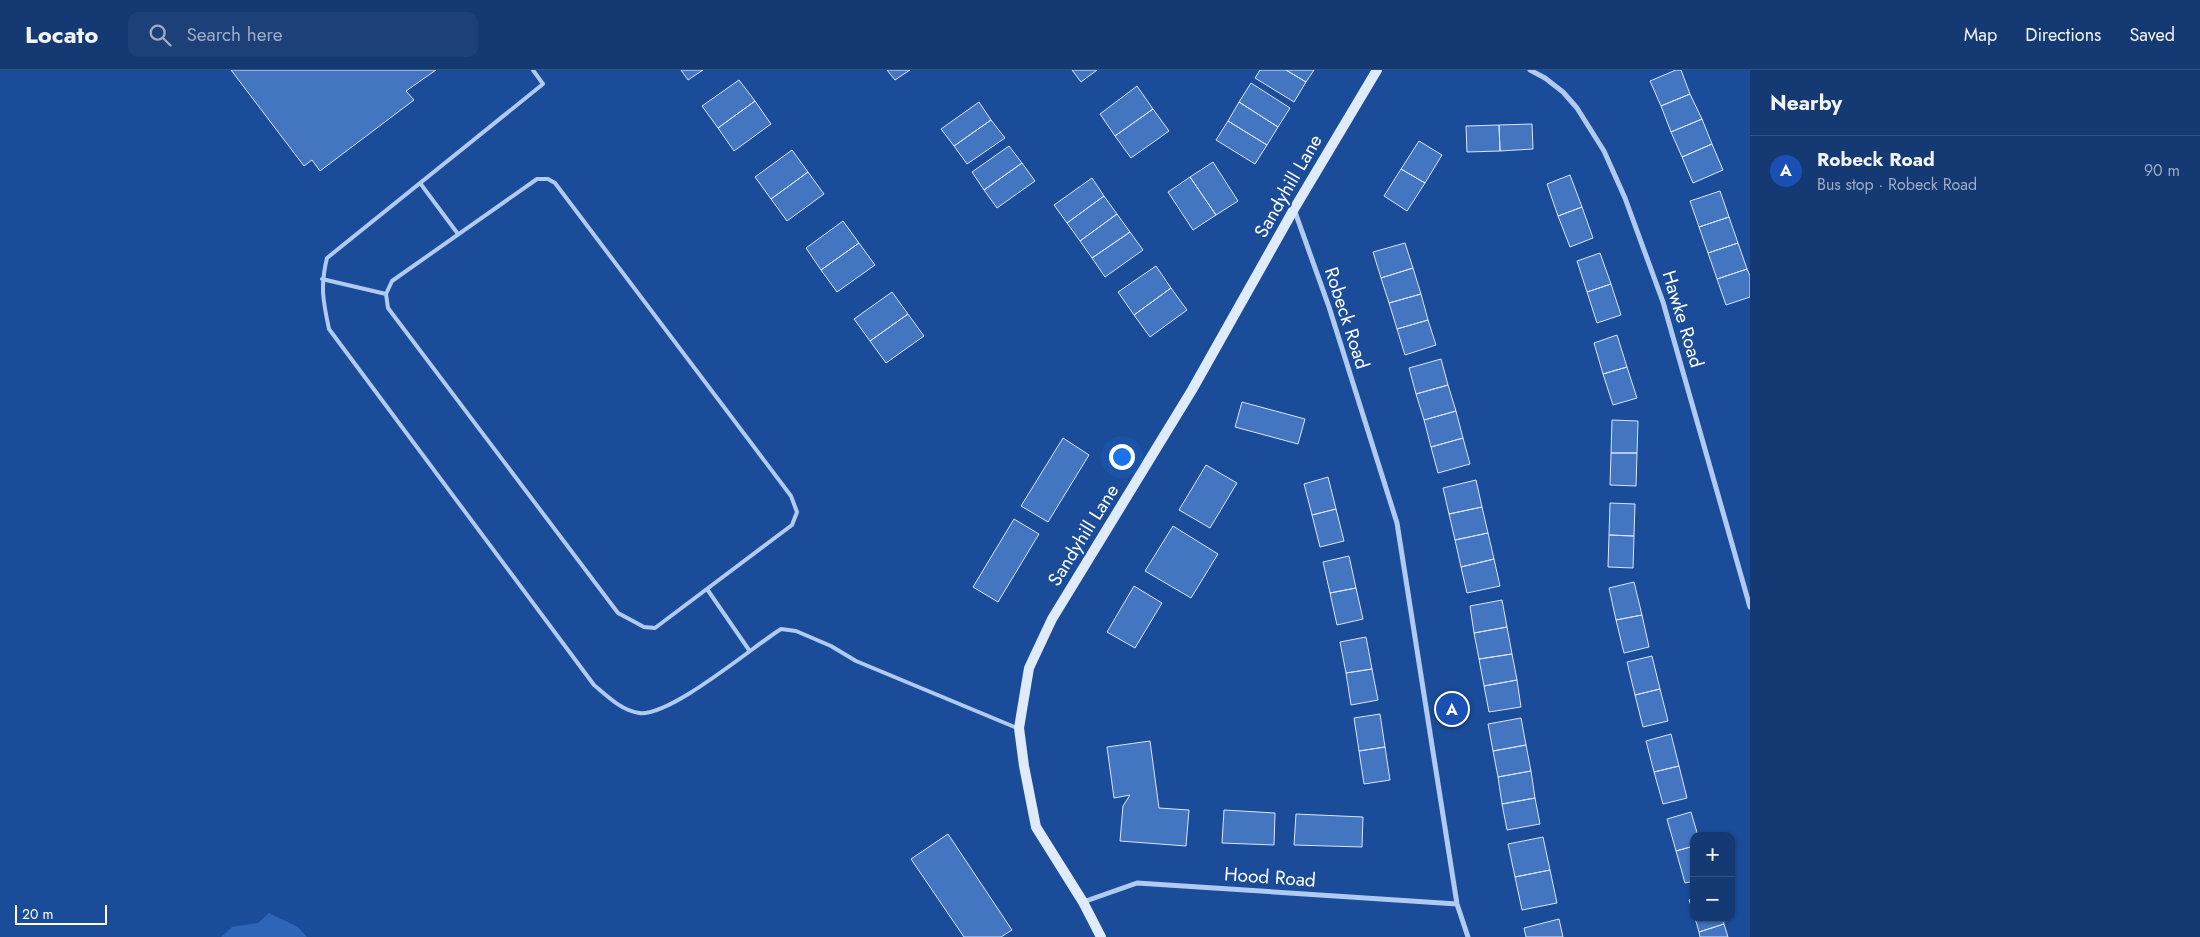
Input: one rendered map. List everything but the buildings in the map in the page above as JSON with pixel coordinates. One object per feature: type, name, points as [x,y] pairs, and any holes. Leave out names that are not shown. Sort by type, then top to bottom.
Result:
[{"type":"street","name":"Sandyhill Lane","points":[[1101,937],[1084,902],[1036,827],[1024,766],[1020,728],[1029,668],[1052,619],[1192,390],[1294,209],[1377,70]]},
{"type":"street","name":"Hawke Road","points":[[1530,70],[1545,78],[1563,92],[1577,108],[1604,151],[1625,198],[1663,302],[1750,607]]},
{"type":"street","name":"Robeck Road","points":[[1294,209],[1329,307],[1397,523],[1457,904],[1468,937]]},
{"type":"street","name":"Hood Road","points":[[1084,902],[1137,884],[1457,904]]},
{"type":"lane","points":[[533,70],[543,84],[327,258],[322,279],[323,302],[329,329],[594,685],[619,705],[640,713],[663,708],[686,696],[781,629],[796,632],[831,646],[856,661],[1020,728]]},
{"type":"lane","points":[[537,178],[556,182],[791,496],[797,512],[792,525],[655,628],[644,627],[618,613],[388,308],[386,294],[392,281],[537,178]]},
{"type":"lane","points":[[420,183],[458,234]]},
{"type":"lane","points":[[322,279],[386,294]]},
{"type":"lane","points":[[706,589],[749,650]]},
{"type":"shaded area","points":[[269,913],[298,927],[307,937],[221,937],[232,927],[258,923]]},
{"type":"place","name":"Robeck Road","points":[[1452,709]]}]
